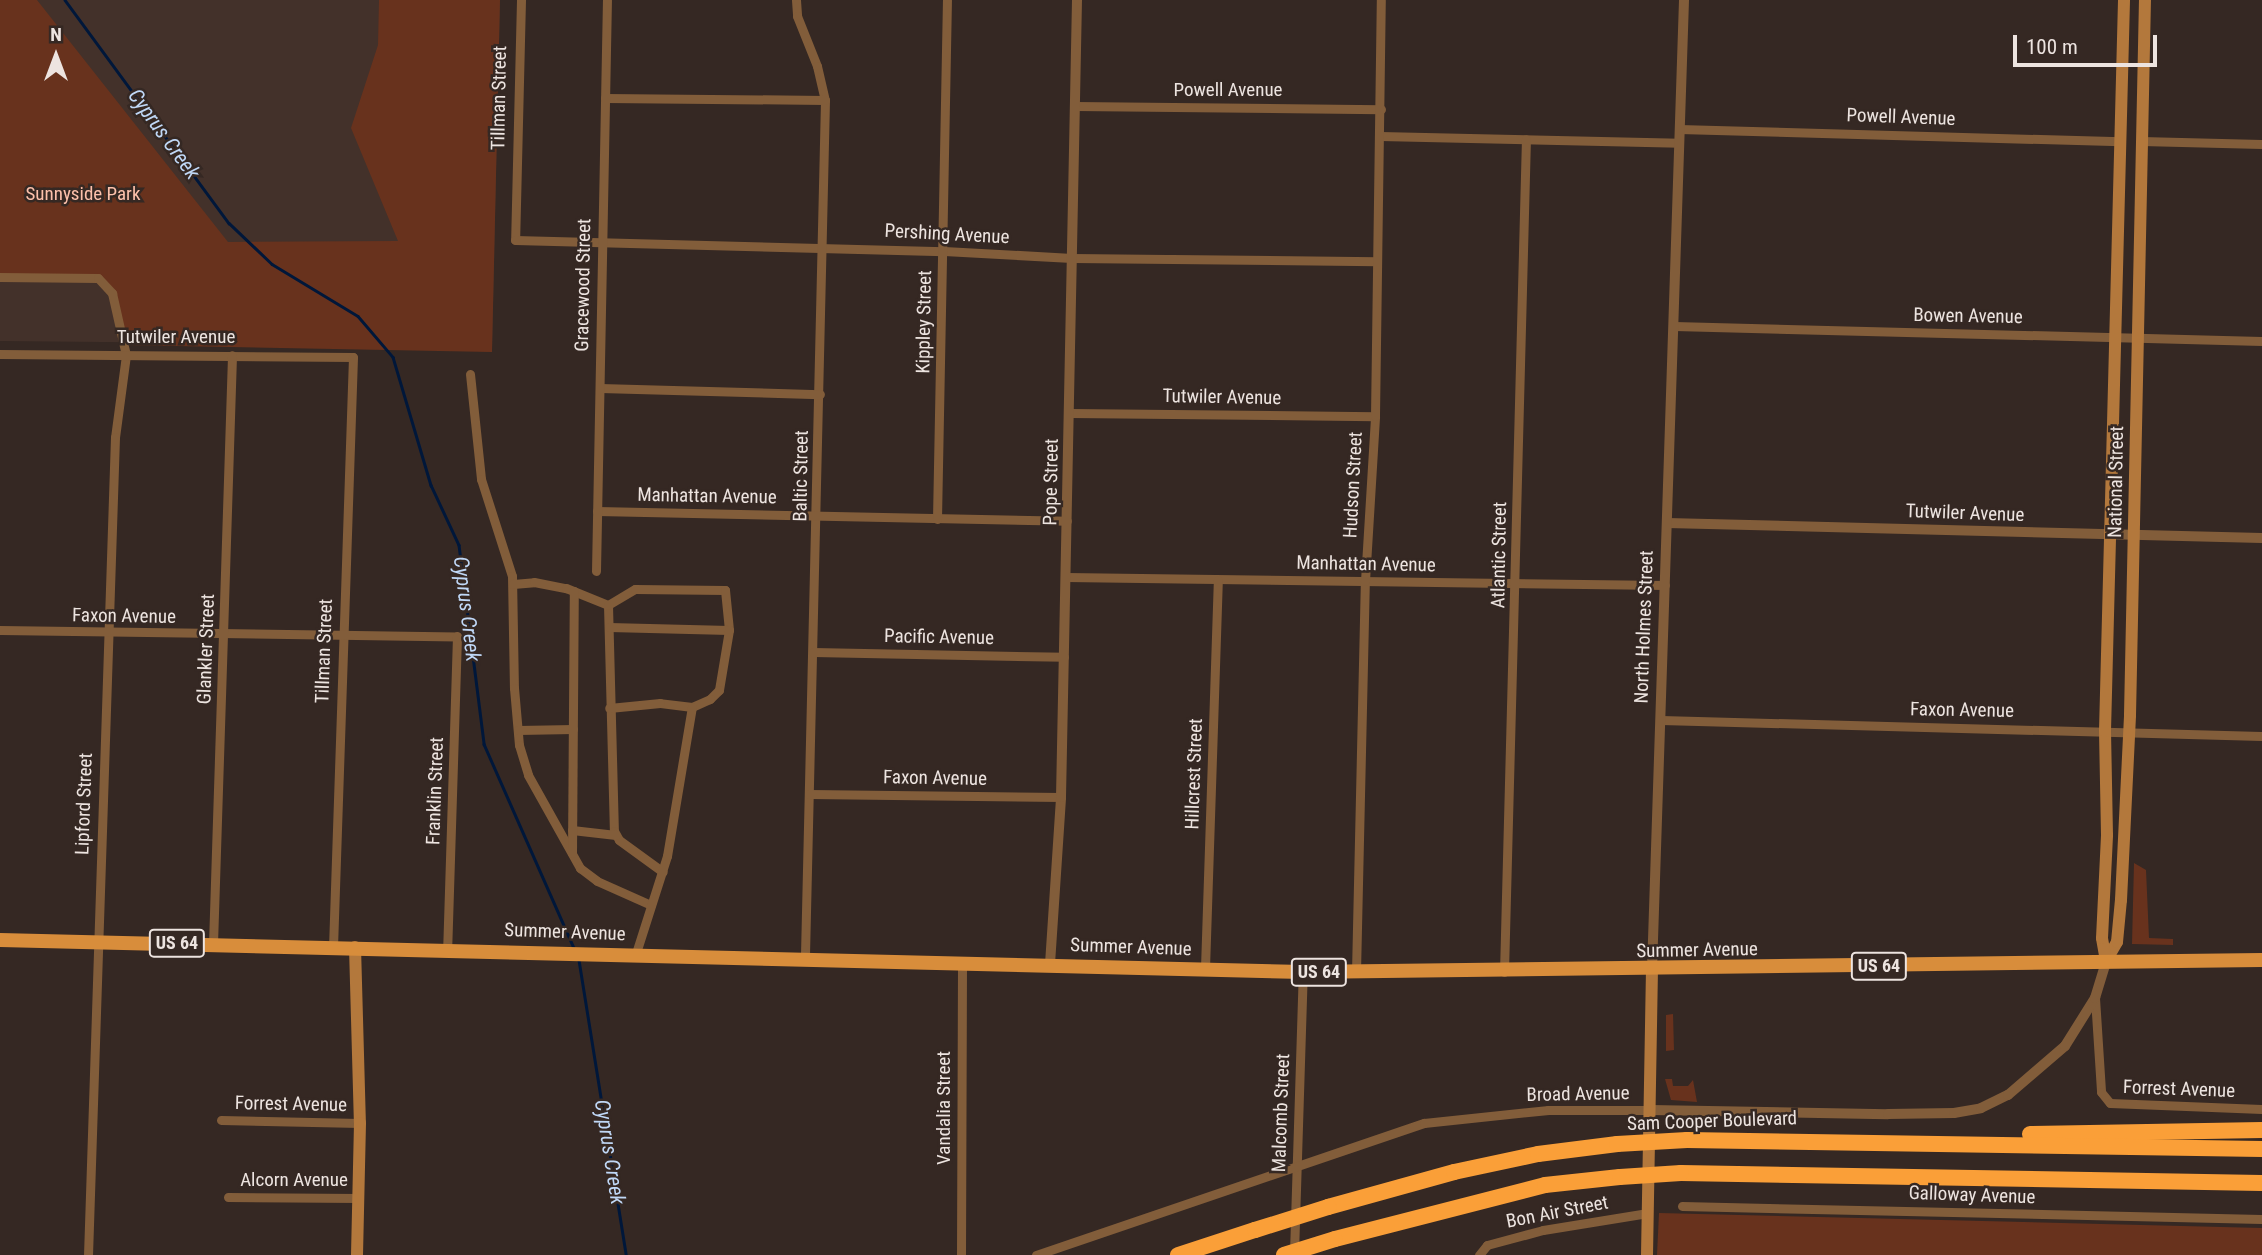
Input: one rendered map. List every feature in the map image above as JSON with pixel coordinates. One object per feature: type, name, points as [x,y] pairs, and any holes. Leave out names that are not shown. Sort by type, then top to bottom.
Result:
[{"type":"highway","points":[[1898,1140],[2262,1130]]},
{"type":"highway","name":"Sam Cooper Boulevard","points":[[1178,1255],[1328,1207],[1466,1169],[1618,1144],[1687,1140],[1898,1140],[2262,1149]]},
{"type":"highway","points":[[1283,1255],[1545,1185],[1620,1177],[1681,1173],[2262,1183]]},
{"type":"main road","name":"National Street","points":[[2106,961],[2102,938],[2107,835],[2105,732],[2114,535],[2124,0]]},
{"type":"main road","name":"National Street","points":[[2106,961],[2117,942],[2122,900],[2134,535],[2145,0]]},
{"type":"main road","name":"Summer Avenue","points":[[0,940],[597,951],[1303,972],[1504,972],[2262,960]]},
{"type":"main road","points":[[355,947],[360,1123],[357,1255]]},
{"type":"main road","name":"North Holmes Street","points":[[1647,1255],[1652,970]]},
{"type":"street","name":"Tillman Street","points":[[515,240],[521,0]]},
{"type":"street","name":"Gracewood Street","points":[[596,571],[607,0]]},
{"type":"street","name":"Baltic Street","points":[[796,0],[797,16],[817,66],[825,100],[805,957]]},
{"type":"street","name":"Kippley Street","points":[[937,519],[947,0]]},
{"type":"street","name":"Pope Street","points":[[1050,964],[1061,797],[1077,0]]},
{"type":"street","name":"Hudson Street","points":[[1356,972],[1365,580],[1375,415],[1381,0]]},
{"type":"street","name":"North Holmes Street","points":[[1652,970],[1684,0]]},
{"type":"street","points":[[605,98],[825,100]]},
{"type":"street","name":"Powell Avenue","points":[[1075,106],[1381,109]]},
{"type":"street","name":"Powell Avenue","points":[[1679,129],[2120,141]]},
{"type":"street","points":[[1380,136],[1679,143]]},
{"type":"street","name":"Atlantic Street","points":[[1504,972],[1526,139]]},
{"type":"street","points":[[2141,141],[2262,144]]},
{"type":"street","name":"Pershing Avenue","points":[[515,240],[821,247],[1072,258],[1377,261]]},
{"type":"street","points":[[0,277],[98,278],[112,293],[126,355]]},
{"type":"street","name":"Bowen Avenue","points":[[1674,326],[2262,341]]},
{"type":"street","name":"Tutwiler Avenue","points":[[0,354],[353,356]]},
{"type":"street","name":"Lipford Street","points":[[88,1255],[96,943],[115,437],[126,355]]},
{"type":"street","name":"Glankler Street","points":[[213,944],[232,355]]},
{"type":"street","name":"Tillman Street","points":[[333,946],[353,356]]},
{"type":"street","points":[[470,374],[481,479],[513,584],[518,730],[528,775],[572,855],[597,881],[651,905]]},
{"type":"street","points":[[600,388],[820,394]]},
{"type":"street","name":"Tutwiler Avenue","points":[[1069,413],[1375,415]]},
{"type":"street","name":"Manhattan Avenue","points":[[597,511],[1067,521]]},
{"type":"street","name":"Tutwiler Avenue","points":[[1667,523],[2262,538]]},
{"type":"street","name":"Manhattan Avenue","points":[[1066,577],[1665,585]]},
{"type":"street","name":"Hillcrest Street","points":[[1205,968],[1218,580]]},
{"type":"street","points":[[513,584],[534,582],[574,591],[608,605]]},
{"type":"street","points":[[608,605],[635,589],[725,590],[729,630],[719,690],[692,707],[660,703],[610,708]]},
{"type":"street","points":[[572,855],[574,591]]},
{"type":"street","points":[[608,605],[610,794],[616,835]]},
{"type":"street","points":[[610,627],[729,630]]},
{"type":"street","name":"Faxon Avenue","points":[[0,630],[457,636]]},
{"type":"street","name":"Franklin Street","points":[[447,948],[457,636]]},
{"type":"street","name":"Pacific Avenue","points":[[813,652],[1064,657]]},
{"type":"street","points":[[636,953],[663,872],[692,707]]},
{"type":"street","name":"Faxon Avenue","points":[[1661,720],[2262,736]]},
{"type":"street","points":[[518,730],[573,729]]},
{"type":"street","name":"Faxon Avenue","points":[[809,794],[1061,797]]},
{"type":"street","points":[[572,830],[616,835],[663,872]]},
{"type":"street","name":"National Street","points":[[2101,1092],[2095,998],[2106,961]]},
{"type":"street","name":"Vandalia Street","points":[[961,1255],[962,962]]},
{"type":"street","name":"Malcomb Street","points":[[1294,1255],[1303,972]]},
{"type":"street","name":"Broad Avenue","points":[[1036,1255],[1297,1165],[1438,1121],[1548,1110],[1888,1114],[1954,1113],[1981,1108],[2008,1095],[2064,1046],[2095,998]]},
{"type":"street","name":"Forrest Avenue","points":[[2101,1092],[2110,1103],[2122,1107],[2262,1108]]},
{"type":"street","name":"Forrest Avenue","points":[[221,1120],[360,1123]]},
{"type":"street","name":"Alcorn Avenue","points":[[228,1197],[359,1198]]},
{"type":"street","name":"Galloway Avenue","points":[[1682,1206],[2262,1219]]},
{"type":"street","name":"Bon Air Street","points":[[1479,1255],[1487,1245],[1543,1230],[1648,1213]]},
{"type":"shaded area","name":"Sunnyside Park","points":[[0,0],[500,0],[492,352],[402,345],[0,341]]},
{"type":"green space","name":"Sunnyside Park","points":[[0,0],[37,0],[228,242],[398,241],[351,128],[378,45],[379,0],[500,0],[492,352],[122,345],[112,293],[98,278],[0,277]]},
{"type":"green space","points":[[2134,863],[2146,870],[2149,938],[2173,939],[2173,945],[2132,944]]},
{"type":"green space","points":[[1673,1014],[1674,1050],[1666,1051],[1666,1015]]},
{"type":"green space","points":[[1665,1079],[1672,1079],[1673,1086],[1688,1086],[1693,1080],[1697,1102],[1671,1100]]},
{"type":"green space","points":[[1659,1213],[2262,1228],[2262,1255],[1657,1255]]},
{"type":"waterway","name":"Cyprus Creek","points":[[65,0],[229,223],[272,264],[358,316],[393,357],[431,485],[459,545],[484,744],[575,950]]},
{"type":"waterway","name":"Cyprus Creek","points":[[579,960],[626,1255]]}]
